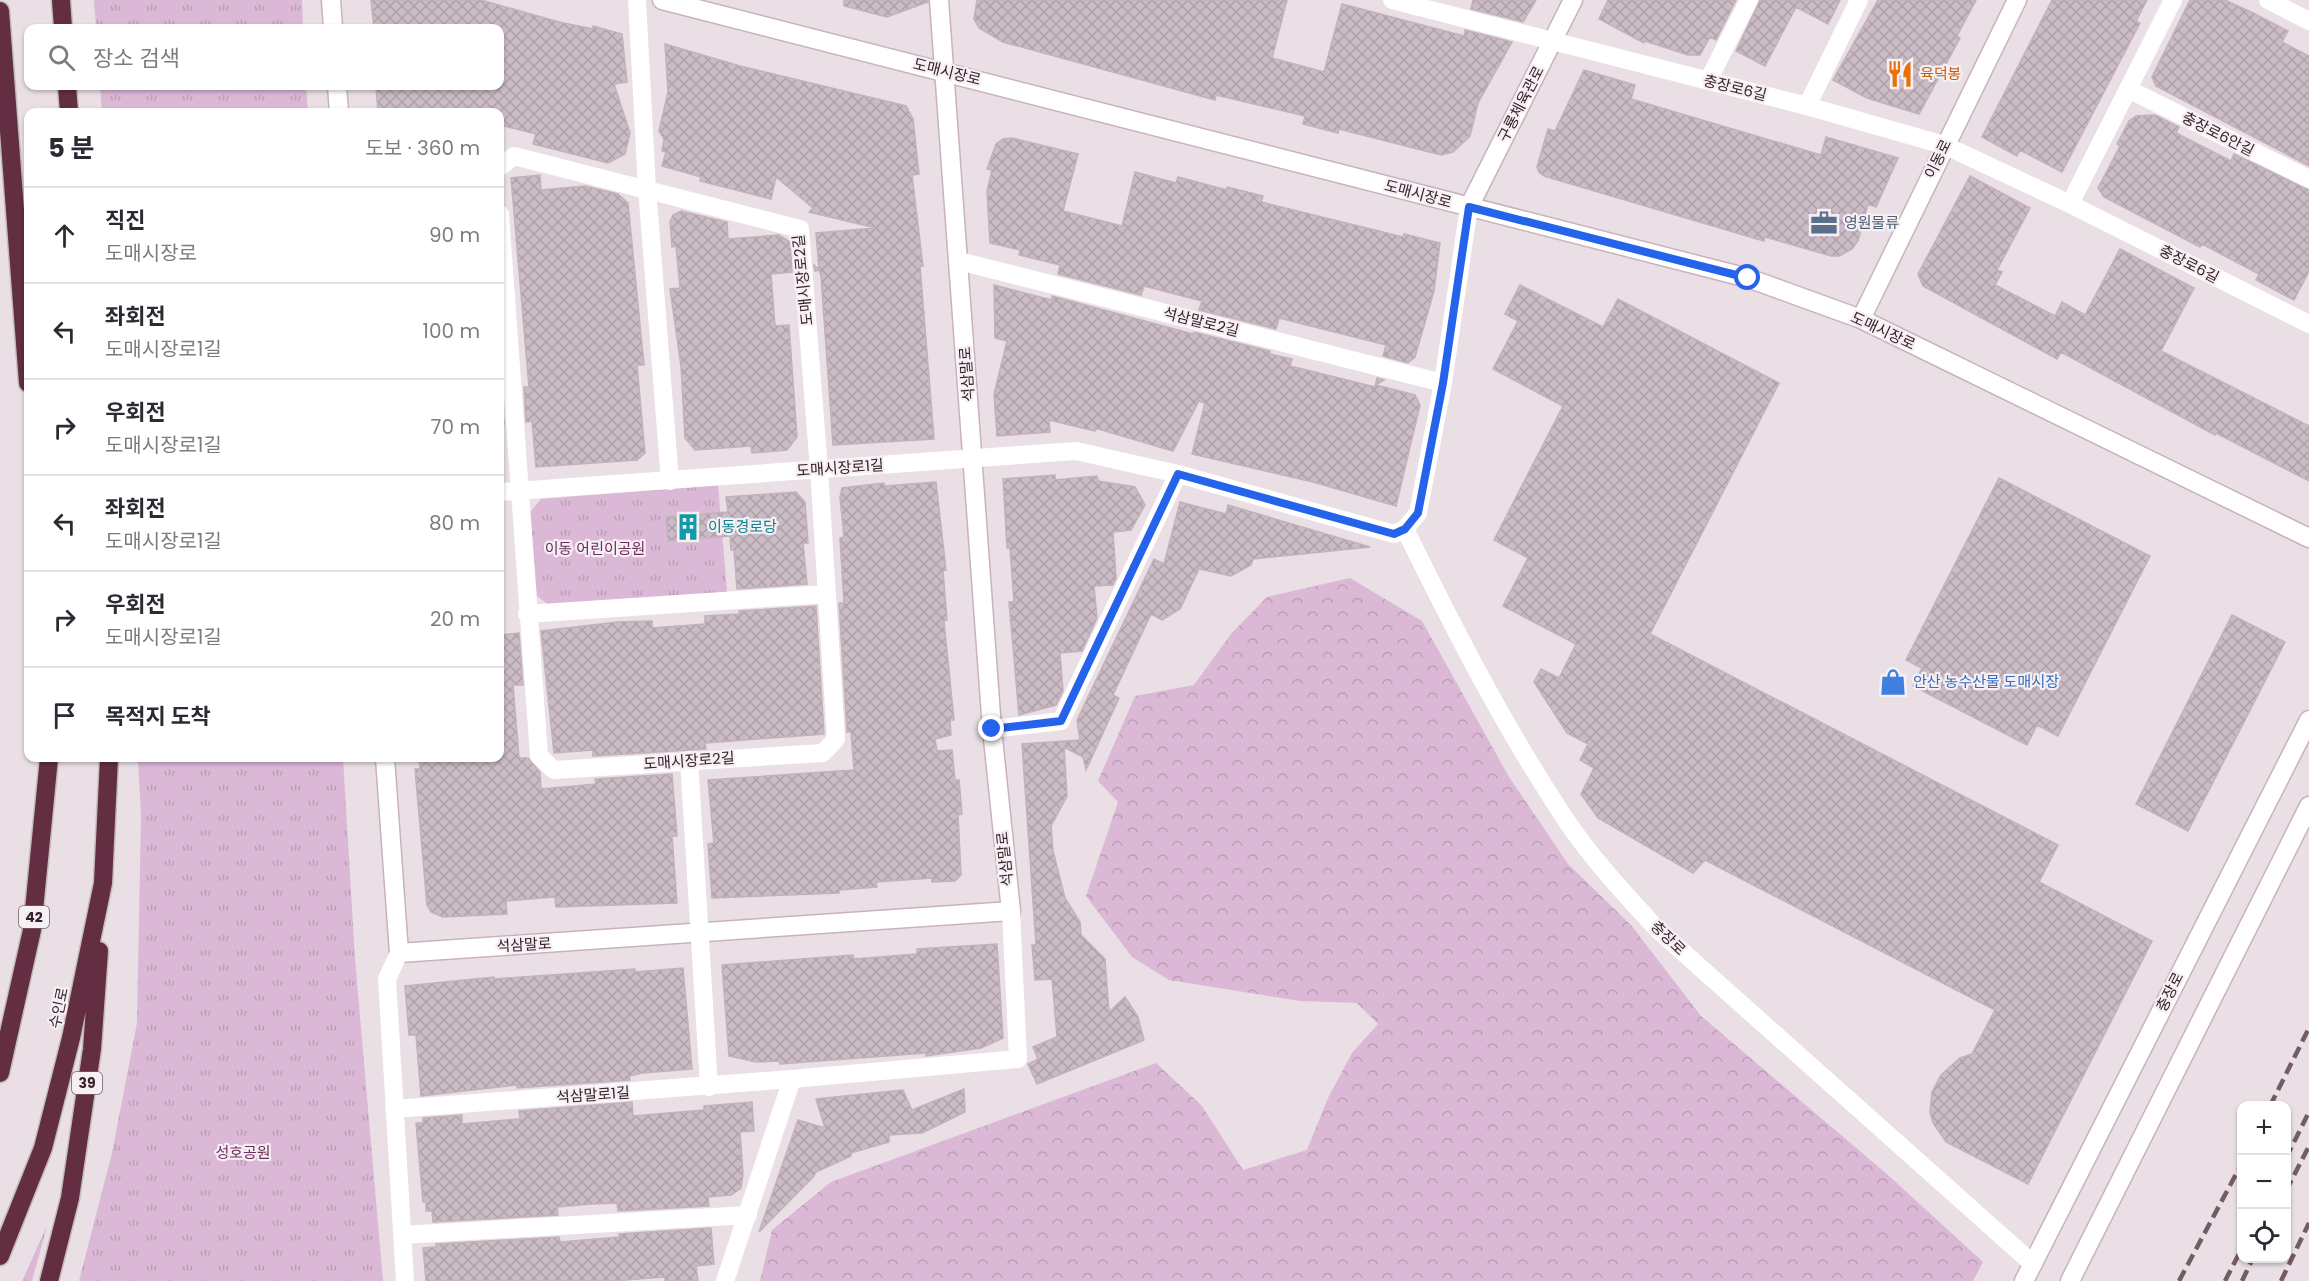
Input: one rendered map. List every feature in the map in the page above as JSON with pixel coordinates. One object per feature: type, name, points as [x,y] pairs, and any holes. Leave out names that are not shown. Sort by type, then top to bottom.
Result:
[{"type":"highway","points":[[61,0],[63,24]]},
{"type":"highway","points":[[0,11],[24,330]]},
{"type":"highway","points":[[67,90],[69,108]]},
{"type":"highway","name":"42","points":[[0,1073],[32,930],[49,762]]},
{"type":"highway","name":"수인로","points":[[0,1256],[43,1148],[71,1038],[103,883],[109,762]]},
{"type":"highway","name":"39","points":[[49,1281],[70,1198],[92,1049],[103,883]]},
{"type":"street","points":[[331,0],[333,24]]},
{"type":"street","points":[[637,0],[647,188],[669,481]]},
{"type":"street","name":"도매시장로","points":[[662,0],[1748,278],[1861,319],[2309,538]]},
{"type":"street","name":"석삼말로","points":[[399,953],[1011,911],[992,729],[939,0]]},
{"type":"street","name":"충장로6길","points":[[1392,0],[1807,106],[1944,145],[2070,204],[2309,324]]},
{"type":"street","name":"구룡체육관로","points":[[1469,207],[1573,0]]},
{"type":"street","points":[[1708,81],[1749,0]]},
{"type":"street","points":[[1807,106],[1859,0]]},
{"type":"street","name":"이동로","points":[[1861,319],[1944,145],[2017,0]]},
{"type":"street","points":[[2070,204],[2173,0]]},
{"type":"street","points":[[2268,0],[2309,21]]},
{"type":"street","name":"충장로6안길","points":[[2128,89],[2309,179]]},
{"type":"street","points":[[337,90],[339,108]]},
{"type":"street","name":"도매시장로2길","points":[[504,164],[514,156],[800,228],[819,469],[836,739],[823,753],[554,770],[539,756],[504,272]]},
{"type":"street","points":[[1405,529],[1418,513],[1443,383],[1469,207]]},
{"type":"street","name":"석삼말로2길","points":[[959,261],[1443,383]]},
{"type":"street","name":"도매시장로1길","points":[[504,492],[1076,451],[1178,474],[1394,534],[1405,529]]},
{"type":"street","points":[[992,729],[1061,721],[1178,474]]},
{"type":"street","name":"충장로","points":[[1405,529],[1453,628],[1504,720],[1567,822],[1609,876],[1665,937],[2033,1264]]},
{"type":"street","points":[[527,614],[827,594]]},
{"type":"street","name":"충장로","points":[[2024,1281],[2309,720]]},
{"type":"street","points":[[689,760],[709,1087]]},
{"type":"street","points":[[385,762],[399,953],[387,979],[405,1281]]},
{"type":"street","points":[[2070,1281],[2309,807]]},
{"type":"street","name":"석삼말로1길","points":[[394,1109],[709,1087],[1018,1059],[1011,911]]},
{"type":"street","points":[[725,1281],[792,1080]]},
{"type":"street","points":[[402,1235],[748,1215]]},
{"type":"green space","points":[[94,0],[302,0],[303,24],[96,24]]},
{"type":"green space","points":[[100,90],[306,90],[308,108],[102,108]]},
{"type":"green space","name":"이동 어린이공원","points":[[718,485],[727,592],[550,606],[537,596],[530,512],[541,499]]},
{"type":"green space","points":[[1350,578],[1422,621],[1509,777],[1568,864],[1631,925],[1701,1016],[1888,1175],[1983,1262],[1973,1281],[760,1281],[772,1230],[831,1182],[1156,1063],[1202,1106],[1243,1170],[1307,1150],[1328,1098],[1352,1053],[1378,1024],[1357,1003],[1300,1001],[1169,980],[1132,957],[1086,896],[1118,802],[1098,781],[1135,696],[1194,685],[1231,634],[1267,597]]},
{"type":"green space","name":"성호공원","points":[[138,762],[343,762],[355,959],[383,1281],[79,1281],[112,1153],[137,1023],[141,816]]},
{"type":"green space","points":[[47,1226],[32,1281],[22,1281]]},
{"type":"building","points":[[371,0],[481,0],[559,22],[593,29],[593,26],[622,34],[627,82],[614,84],[630,133],[625,154],[608,163],[533,144],[536,134],[504,126],[504,108],[378,108],[376,90],[504,90],[504,24],[374,24]]},
{"type":"building","points":[[844,0],[928,0],[928,2],[887,17],[844,6]]},
{"type":"building","points":[[977,0],[1287,0],[1272,58],[1324,72],[1342,4],[1464,36],[1465,30],[1512,42],[1478,103],[1470,136],[1453,152],[1441,155],[1339,129],[1338,133],[1303,124],[1305,116],[1216,95],[1215,100],[1003,42],[979,28],[974,19]]},
{"type":"building","points":[[1473,0],[1536,0],[1523,22],[1471,9]]},
{"type":"building","points":[[1608,0],[1736,0],[1716,40],[1710,37],[1700,55],[1688,55],[1645,41],[1644,43],[1599,19]]},
{"type":"building","points":[[1760,0],[1840,0],[1828,24],[1796,7],[1765,66],[1736,51]]},
{"type":"building","points":[[1878,0],[1976,0],[1957,36],[1960,38],[1919,114],[1867,98],[1833,80]]},
{"type":"building","points":[[2052,0],[2147,0],[2136,21],[2140,23],[2062,172],[2020,150],[2017,156],[1982,137]]},
{"type":"building","points":[[2190,0],[2225,0],[2253,13],[2288,31],[2282,42],[2309,56],[2309,166],[2156,86],[2152,77]]},
{"type":"building","points":[[665,44],[740,66],[906,106],[913,119],[919,174],[912,175],[923,266],[920,266],[934,439],[833,445],[821,276],[819,270],[815,271],[814,265],[819,269],[816,233],[876,228],[809,212],[813,208],[776,177],[771,199],[700,181],[701,177],[662,166],[666,152],[662,151],[664,139],[659,131],[668,92]]},
{"type":"building","points":[[1584,70],[1635,85],[1631,99],[1821,155],[1826,137],[1898,158],[1876,207],[1868,204],[1858,241],[1852,249],[1839,256],[1831,256],[1765,237],[1764,241],[1544,176],[1539,172],[1537,167],[1548,129],[1555,131]]},
{"type":"building","points":[[2155,115],[2179,127],[2176,133],[2231,161],[2234,154],[2309,190],[2309,271],[2294,300],[2256,280],[2259,274],[2202,244],[2200,247],[2104,197],[2098,188],[2120,146],[2117,144],[2129,121],[2136,116]]},
{"type":"building","points":[[1012,138],[1078,154],[1063,211],[1122,226],[1135,172],[1176,183],[1178,177],[1227,190],[1227,187],[1263,196],[1261,202],[1403,237],[1404,234],[1440,243],[1434,291],[1415,357],[1408,363],[1383,356],[1386,345],[1279,318],[1276,329],[1199,310],[1202,301],[1144,286],[1141,295],[1058,274],[1060,265],[1019,255],[1020,250],[990,243],[987,191],[992,170],[987,169],[996,144],[1003,139]]},
{"type":"building","points":[[540,175],[541,190],[585,186],[618,194],[628,203],[644,365],[637,365],[645,453],[637,460],[536,467],[532,421],[526,422],[524,387],[529,387],[511,178]]},
{"type":"building","points":[[1970,176],[2030,208],[1997,270],[2002,272],[1995,285],[2055,316],[2062,302],[2085,315],[2120,249],[2194,288],[2161,351],[2309,426],[2309,481],[2216,433],[2215,435],[2061,352],[2057,359],[1923,286],[1918,274]]},
{"type":"building","points":[[681,211],[727,222],[728,239],[779,235],[790,242],[792,272],[771,274],[775,326],[789,325],[797,437],[787,450],[752,453],[751,446],[695,450],[685,438],[681,366],[670,289],[680,288],[676,246],[672,247],[670,222],[673,215]]},
{"type":"building","points":[[994,285],[1052,300],[1052,296],[1193,334],[1194,332],[1270,351],[1270,354],[1292,359],[1290,366],[1375,387],[1377,378],[1384,380],[1376,385],[1415,395],[1420,405],[1396,506],[1313,482],[1192,454],[1205,403],[1199,401],[1173,451],[1095,428],[1095,431],[1049,420],[1050,432],[997,436],[994,394],[1007,341],[995,338]]},
{"type":"building","points":[[1520,285],[1603,327],[1618,299],[1779,383],[1650,634],[2058,845],[2039,882],[2152,941],[2028,1184],[1946,1142],[1933,1123],[1930,1112],[1932,1092],[1941,1075],[1960,1058],[1972,1054],[1995,1010],[1705,860],[1693,873],[1598,818],[1581,794],[1594,768],[1580,760],[1588,744],[1567,733],[1534,682],[1541,669],[1559,678],[1576,644],[1503,606],[1528,558],[1494,540],[1563,406],[1493,369],[1518,321],[1505,314]]},
{"type":"building","points":[[1055,475],[1055,480],[1097,476],[1098,481],[1135,487],[1145,505],[1131,530],[1113,532],[1116,578],[1113,585],[1094,586],[1097,618],[1082,651],[1060,653],[1063,691],[1056,705],[1019,715],[1009,602],[1014,602],[1010,548],[1007,548],[1003,479]]},
{"type":"building","points":[[1999,478],[2150,556],[2058,736],[2037,725],[2027,745],[1913,686],[1922,668],[1906,660]]},
{"type":"building","points":[[936,482],[946,570],[943,571],[947,620],[944,621],[954,720],[950,720],[951,735],[935,739],[937,751],[952,750],[955,780],[959,780],[962,814],[958,815],[961,875],[955,881],[932,882],[932,878],[876,882],[877,887],[839,890],[839,893],[712,898],[708,844],[714,843],[708,780],[854,770],[851,732],[847,732],[839,603],[844,603],[840,538],[844,537],[840,497],[842,488],[884,483],[884,486]]},
{"type":"building","points":[[796,492],[805,502],[808,543],[803,543],[807,584],[737,589],[734,550],[731,550],[730,536],[668,541],[666,517],[728,512],[726,497]]},
{"type":"building","points":[[1180,502],[1226,514],[1228,505],[1370,547],[1253,559],[1251,565],[1231,576],[1199,569],[1180,609],[1162,620],[1151,614],[1113,695],[1119,698],[1086,770],[1083,757],[1064,747],[1067,796],[1051,826],[1053,851],[1065,898],[1080,922],[1081,935],[1105,959],[1109,1012],[1125,997],[1138,1017],[1144,1040],[1037,1084],[1028,1064],[1038,1059],[1033,1047],[1057,1037],[1052,979],[1035,980],[1032,945],[1036,945],[1022,744],[1080,740],[1077,720],[1154,559],[1164,564]]},
{"type":"building","points":[[816,606],[824,734],[705,743],[706,749],[593,756],[593,750],[554,753],[541,631],[618,622],[652,621],[652,628],[705,624],[705,616],[739,614],[739,611]]},
{"type":"building","points":[[2232,615],[2285,642],[2188,831],[2136,804]]},
{"type":"building","points":[[519,633],[523,685],[513,685],[519,758],[528,758],[540,772],[541,789],[596,784],[595,779],[672,774],[677,836],[672,836],[677,903],[556,907],[555,897],[506,901],[507,914],[443,917],[431,912],[427,905],[415,769],[420,769],[419,762],[504,762],[504,635]]},
{"type":"building","points":[[997,944],[1003,1038],[981,1048],[926,1056],[926,1053],[780,1064],[779,1061],[756,1062],[729,1056],[722,965],[853,955],[854,959],[917,954],[917,949]]},
{"type":"building","points":[[683,968],[692,1069],[642,1073],[629,1076],[630,1080],[517,1088],[517,1085],[421,1096],[416,1035],[409,1035],[405,986],[494,977],[494,979]]},
{"type":"building","points":[[964,1089],[965,1112],[922,1133],[889,1135],[889,1142],[851,1153],[851,1156],[816,1172],[759,1232],[798,1120],[825,1128],[816,1099],[903,1090],[912,1110]]},
{"type":"building","points":[[632,1102],[633,1116],[704,1110],[704,1106],[752,1102],[754,1131],[740,1132],[743,1174],[741,1188],[731,1195],[708,1197],[709,1206],[618,1211],[617,1203],[592,1204],[557,1207],[558,1215],[433,1222],[432,1211],[426,1211],[426,1202],[423,1202],[416,1123],[423,1123],[423,1118],[462,1115],[462,1124],[520,1119],[519,1111]]},
{"type":"building","points":[[711,1228],[714,1264],[696,1266],[698,1281],[665,1281],[665,1277],[613,1281],[426,1281],[423,1248],[436,1247],[436,1244],[559,1237],[560,1242],[620,1237],[619,1234]]},
{"type":"railway","points":[[2272,1101],[2309,1028]]},
{"type":"railway","points":[[2288,1155],[2309,1112]]},
{"type":"railway","points":[[2291,1181],[2309,1146]]},
{"type":"railway","points":[[2179,1281],[2237,1172]]},
{"type":"railway","points":[[2281,1281],[2309,1223]]},
{"type":"railway","points":[[2225,1281],[2237,1258]]},
{"type":"railway","points":[[2242,1281],[2251,1263]]},
{"type":"place","name":"육덕봉","points":[[1900,74]]},
{"type":"place","name":"영원물류","points":[[1824,223]]},
{"type":"place","name":"이동경로당","points":[[688,527]]},
{"type":"place","name":"안산 농수산물 도매시장","points":[[1893,682]]},
{"type":"route","points":[[992,729],[1061,721],[1178,474],[1394,534],[1405,529],[1418,513],[1443,383],[1469,207],[1748,278]]}]
